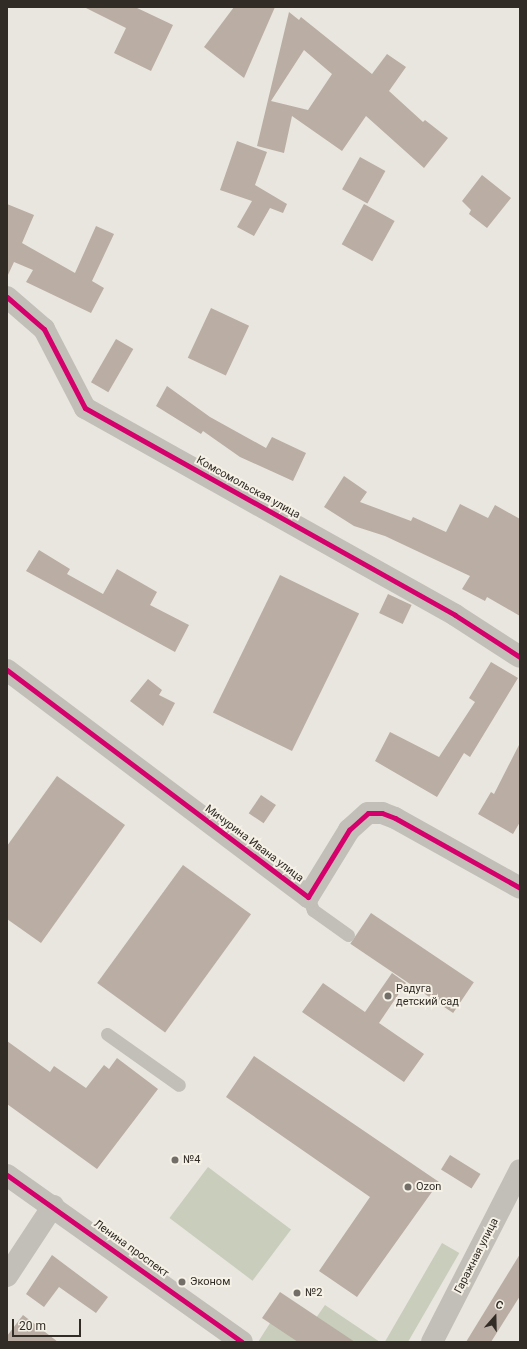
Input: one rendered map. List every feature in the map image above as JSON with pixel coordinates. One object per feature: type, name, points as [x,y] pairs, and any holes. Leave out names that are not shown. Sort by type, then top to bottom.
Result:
[{"type":"street","name":"Комсомольская улица","points":[[7,297],[44,329],[85,408],[455,615],[520,657]]},
{"type":"street","name":"Мичурина Ивана улица","points":[[7,670],[308,897],[349,830],[368,813],[382,813],[395,818],[520,888]]},
{"type":"street","name":"Гаражная улица","points":[[432,1342],[520,1170]]},
{"type":"street","name":"Ленина проспект","points":[[7,1175],[53,1206],[242,1342]]},
{"type":"street","points":[[7,1276],[53,1206]]},
{"type":"lane","points":[[308,897],[313,910],[348,936]]},
{"type":"lane","points":[[107,1034],[179,1085]]},
{"type":"green space","points":[[208,1167],[291,1230],[253,1281],[169,1218]]},
{"type":"green space","points":[[442,1243],[459,1253],[408,1342],[385,1342]]},
{"type":"green space","points":[[325,1305],[380,1342],[258,1342],[279,1309],[309,1328]]},
{"type":"building","points":[[84,7],[135,7],[173,25],[151,71],[114,53],[126,28]]},
{"type":"building","points":[[234,7],[275,7],[244,78],[204,47]]},
{"type":"building","points":[[289,12],[299,20],[301,17],[372,74],[387,54],[406,67],[389,91],[423,122],[425,120],[448,138],[424,168],[366,116],[342,151],[292,116],[284,153],[257,146]],"holes":[[[304,50],[332,74],[308,110],[271,101]]]},
{"type":"building","points":[[237,141],[267,152],[255,185],[287,204],[283,213],[270,208],[254,236],[237,227],[252,201],[220,190]]},
{"type":"building","points":[[360,157],[385,171],[367,203],[342,189]]},
{"type":"building","points":[[482,175],[511,198],[487,228],[469,214],[471,210],[462,201]]},
{"type":"building","points":[[7,204],[34,215],[22,243],[75,273],[96,226],[114,234],[92,281],[104,288],[91,313],[26,282],[33,270],[14,262],[7,277]]},
{"type":"building","points":[[364,204],[395,221],[372,261],[342,244]]},
{"type":"building","points":[[211,308],[249,326],[226,376],[188,358]]},
{"type":"building","points":[[116,339],[133,349],[108,392],[91,382]]},
{"type":"building","points":[[167,386],[210,417],[266,448],[272,437],[306,453],[293,481],[240,457],[203,431],[201,434],[156,406]]},
{"type":"building","points":[[344,476],[367,492],[360,502],[411,521],[413,517],[446,532],[460,504],[488,518],[495,505],[520,519],[520,616],[487,597],[485,601],[462,589],[470,576],[385,536],[354,526],[324,507]]},
{"type":"building","points":[[39,550],[70,569],[67,574],[103,594],[117,569],[157,592],[150,605],[189,625],[175,652],[26,571]]},
{"type":"building","points":[[280,575],[359,614],[292,751],[213,713]]},
{"type":"building","points":[[388,594],[412,605],[403,624],[379,613]]},
{"type":"building","points":[[491,662],[518,678],[470,757],[464,753],[437,797],[375,761],[390,732],[439,757],[475,702],[469,698]]},
{"type":"building","points":[[148,679],[162,690],[159,695],[175,703],[163,726],[130,701]]},
{"type":"building","points":[[520,743],[520,822],[513,834],[478,814],[491,792],[494,794]]},
{"type":"building","points":[[57,776],[125,825],[41,943],[7,919],[7,846]]},
{"type":"building","points":[[261,795],[276,805],[264,823],[249,813]]},
{"type":"building","points":[[183,865],[251,914],[165,1032],[97,983]]},
{"type":"building","points":[[371,913],[474,982],[453,1013],[350,944]]},
{"type":"building","points":[[392,973],[406,983],[379,1023],[424,1054],[404,1082],[302,1012],[323,983],[365,1012]]},
{"type":"building","points":[[7,1041],[50,1072],[54,1066],[86,1088],[104,1065],[109,1069],[117,1058],[158,1089],[97,1169],[7,1104]]},
{"type":"building","points":[[254,1056],[439,1182],[357,1297],[319,1271],[370,1197],[226,1097]]},
{"type":"building","points":[[450,1155],[481,1174],[472,1188],[441,1169]]},
{"type":"building","points":[[520,1254],[520,1296],[491,1342],[466,1342]]},
{"type":"building","points":[[52,1255],[108,1297],[96,1313],[59,1287],[44,1307],[26,1294]]},
{"type":"building","points":[[280,1292],[355,1342],[298,1342],[262,1318]]},
{"type":"building","points":[[23,1315],[58,1342],[7,1342],[7,1336]]},
{"type":"cycle path","points":[[7,297],[44,329],[85,408],[455,615],[520,657]]},
{"type":"cycle path","points":[[7,670],[308,897],[349,830],[368,813],[382,813],[395,818],[520,888]]},
{"type":"cycle path","points":[[7,1175],[242,1342]]},
{"type":"place","name":"Радуга детский сад","points":[[388,996]]},
{"type":"place","name":"№4","points":[[175,1160]]},
{"type":"place","name":"Ozon","points":[[408,1187]]},
{"type":"place","name":"Эконом","points":[[182,1282]]},
{"type":"place","name":"№2","points":[[297,1293]]}]
